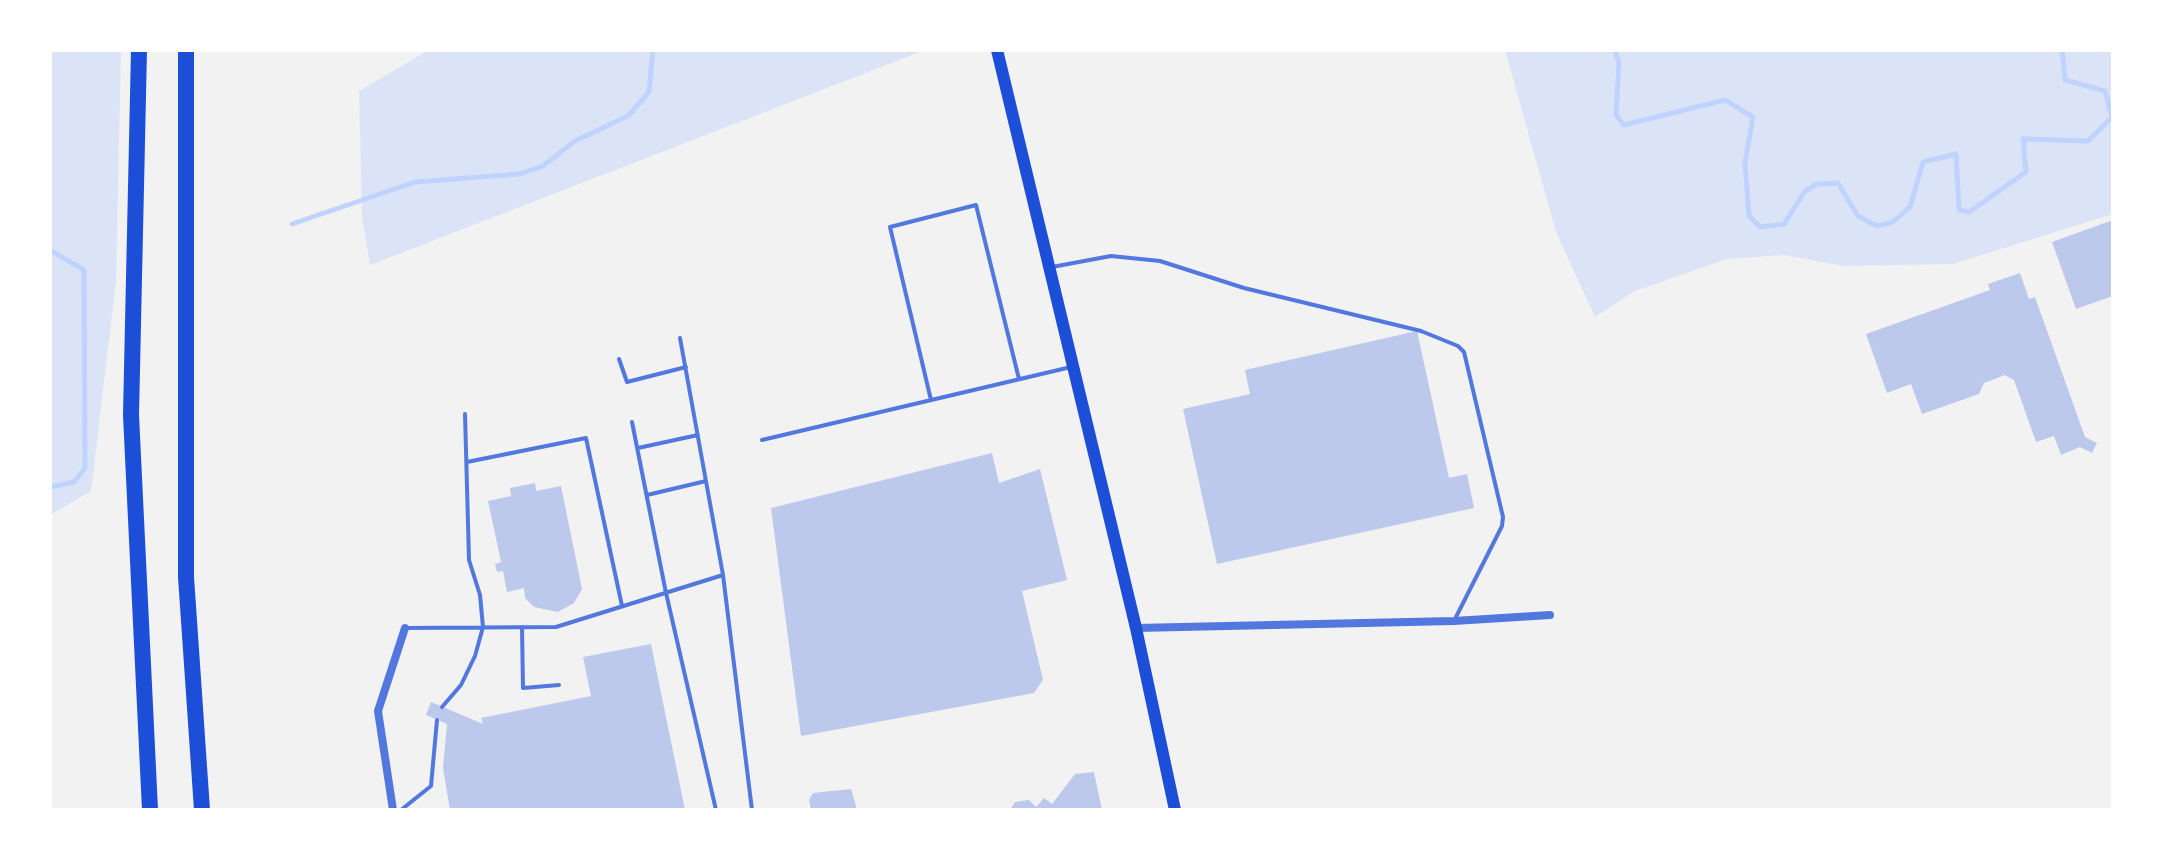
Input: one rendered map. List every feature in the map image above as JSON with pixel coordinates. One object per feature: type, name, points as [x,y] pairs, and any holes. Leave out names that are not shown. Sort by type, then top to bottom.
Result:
[{"type":"highway","points":[[139,50],[131,415],[150,810]]},
{"type":"highway","points":[[186,50],[186,577],[202,810]]},
{"type":"main road","points":[[997,50],[1136,628],[1175,810]]},
{"type":"street","points":[[1136,628],[1454,621],[1550,615]]},
{"type":"street","points":[[393,810],[378,711],[405,628]]},
{"type":"lane","points":[[931,400],[890,227],[976,205],[1019,379]]},
{"type":"lane","points":[[1050,268],[1111,256],[1160,261],[1244,288],[1421,331],[1458,346],[1464,352],[1503,517],[1502,526],[1454,621]]},
{"type":"lane","points":[[680,338],[723,575],[752,810]]},
{"type":"lane","points":[[619,359],[627,382],[686,367]]},
{"type":"lane","points":[[762,440],[1073,366]]},
{"type":"lane","points":[[442,707],[461,685],[475,656],[483,627],[480,595],[469,560],[465,414]]},
{"type":"lane","points":[[632,422],[666,593],[716,810]]},
{"type":"lane","points":[[637,448],[698,435]]},
{"type":"lane","points":[[466,462],[586,438],[622,606]]},
{"type":"lane","points":[[647,495],[706,481]]},
{"type":"lane","points":[[405,628],[556,627],[723,575]]},
{"type":"lane","points":[[522,627],[523,688],[559,685]]},
{"type":"lane","points":[[401,810],[431,786],[437,720]]},
{"type":"shaded area","points":[[50,50],[121,50],[116,282],[91,491],[50,515]]},
{"type":"shaded area","points":[[429,50],[925,50],[370,265],[362,218],[359,91]]},
{"type":"shaded area","points":[[1505,50],[2113,50],[2113,214],[1953,264],[1844,266],[1783,255],[1727,259],[1635,291],[1595,317],[1556,232]]},
{"type":"building","points":[[2113,220],[2113,296],[2076,309],[2052,242]]},
{"type":"building","points":[[2020,273],[2029,299],[2035,297],[2085,437],[2097,443],[2092,453],[2080,447],[2061,455],[2054,436],[2036,442],[2014,380],[2005,375],[1984,383],[1979,394],[1922,414],[1911,384],[1887,393],[1866,334],[1990,290],[1988,284]]},
{"type":"building","points":[[1417,331],[1449,478],[1467,474],[1474,508],[1217,564],[1183,409],[1250,394],[1245,370]]},
{"type":"building","points":[[992,453],[999,483],[1040,469],[1067,580],[1022,591],[1043,680],[1034,693],[801,736],[771,508]]},
{"type":"building","points":[[535,483],[536,491],[561,486],[582,589],[574,603],[558,612],[534,607],[525,598],[524,588],[507,592],[503,571],[497,572],[495,564],[501,562],[488,501],[511,496],[510,488]]},
{"type":"building","points":[[651,644],[685,810],[450,810],[443,768],[447,724],[426,715],[431,702],[483,724],[481,718],[591,696],[583,657]]},
{"type":"building","points":[[1094,772],[1102,810],[1010,810],[1015,802],[1029,800],[1036,807],[1044,798],[1052,804],[1075,774]]},
{"type":"building","points":[[851,789],[857,810],[811,810],[809,800],[813,793]]},
{"type":"waterway","points":[[292,224],[415,182],[520,174],[543,166],[575,141],[628,116],[649,92],[653,50]]},
{"type":"waterway","points":[[1615,50],[1619,63],[1616,115],[1624,125],[1725,100],[1753,117],[1745,163],[1749,216],[1760,227],[1784,224],[1805,191],[1817,184],[1838,183],[1858,216],[1877,226],[1893,222],[1910,207],[1923,162],[1956,154],[1959,210],[1969,212],[2026,172],[2023,139],[2088,141],[2112,117],[2105,91],[2065,80],[2062,50]]},
{"type":"waterway","points":[[50,250],[84,270],[85,468],[74,482],[50,487]]}]
